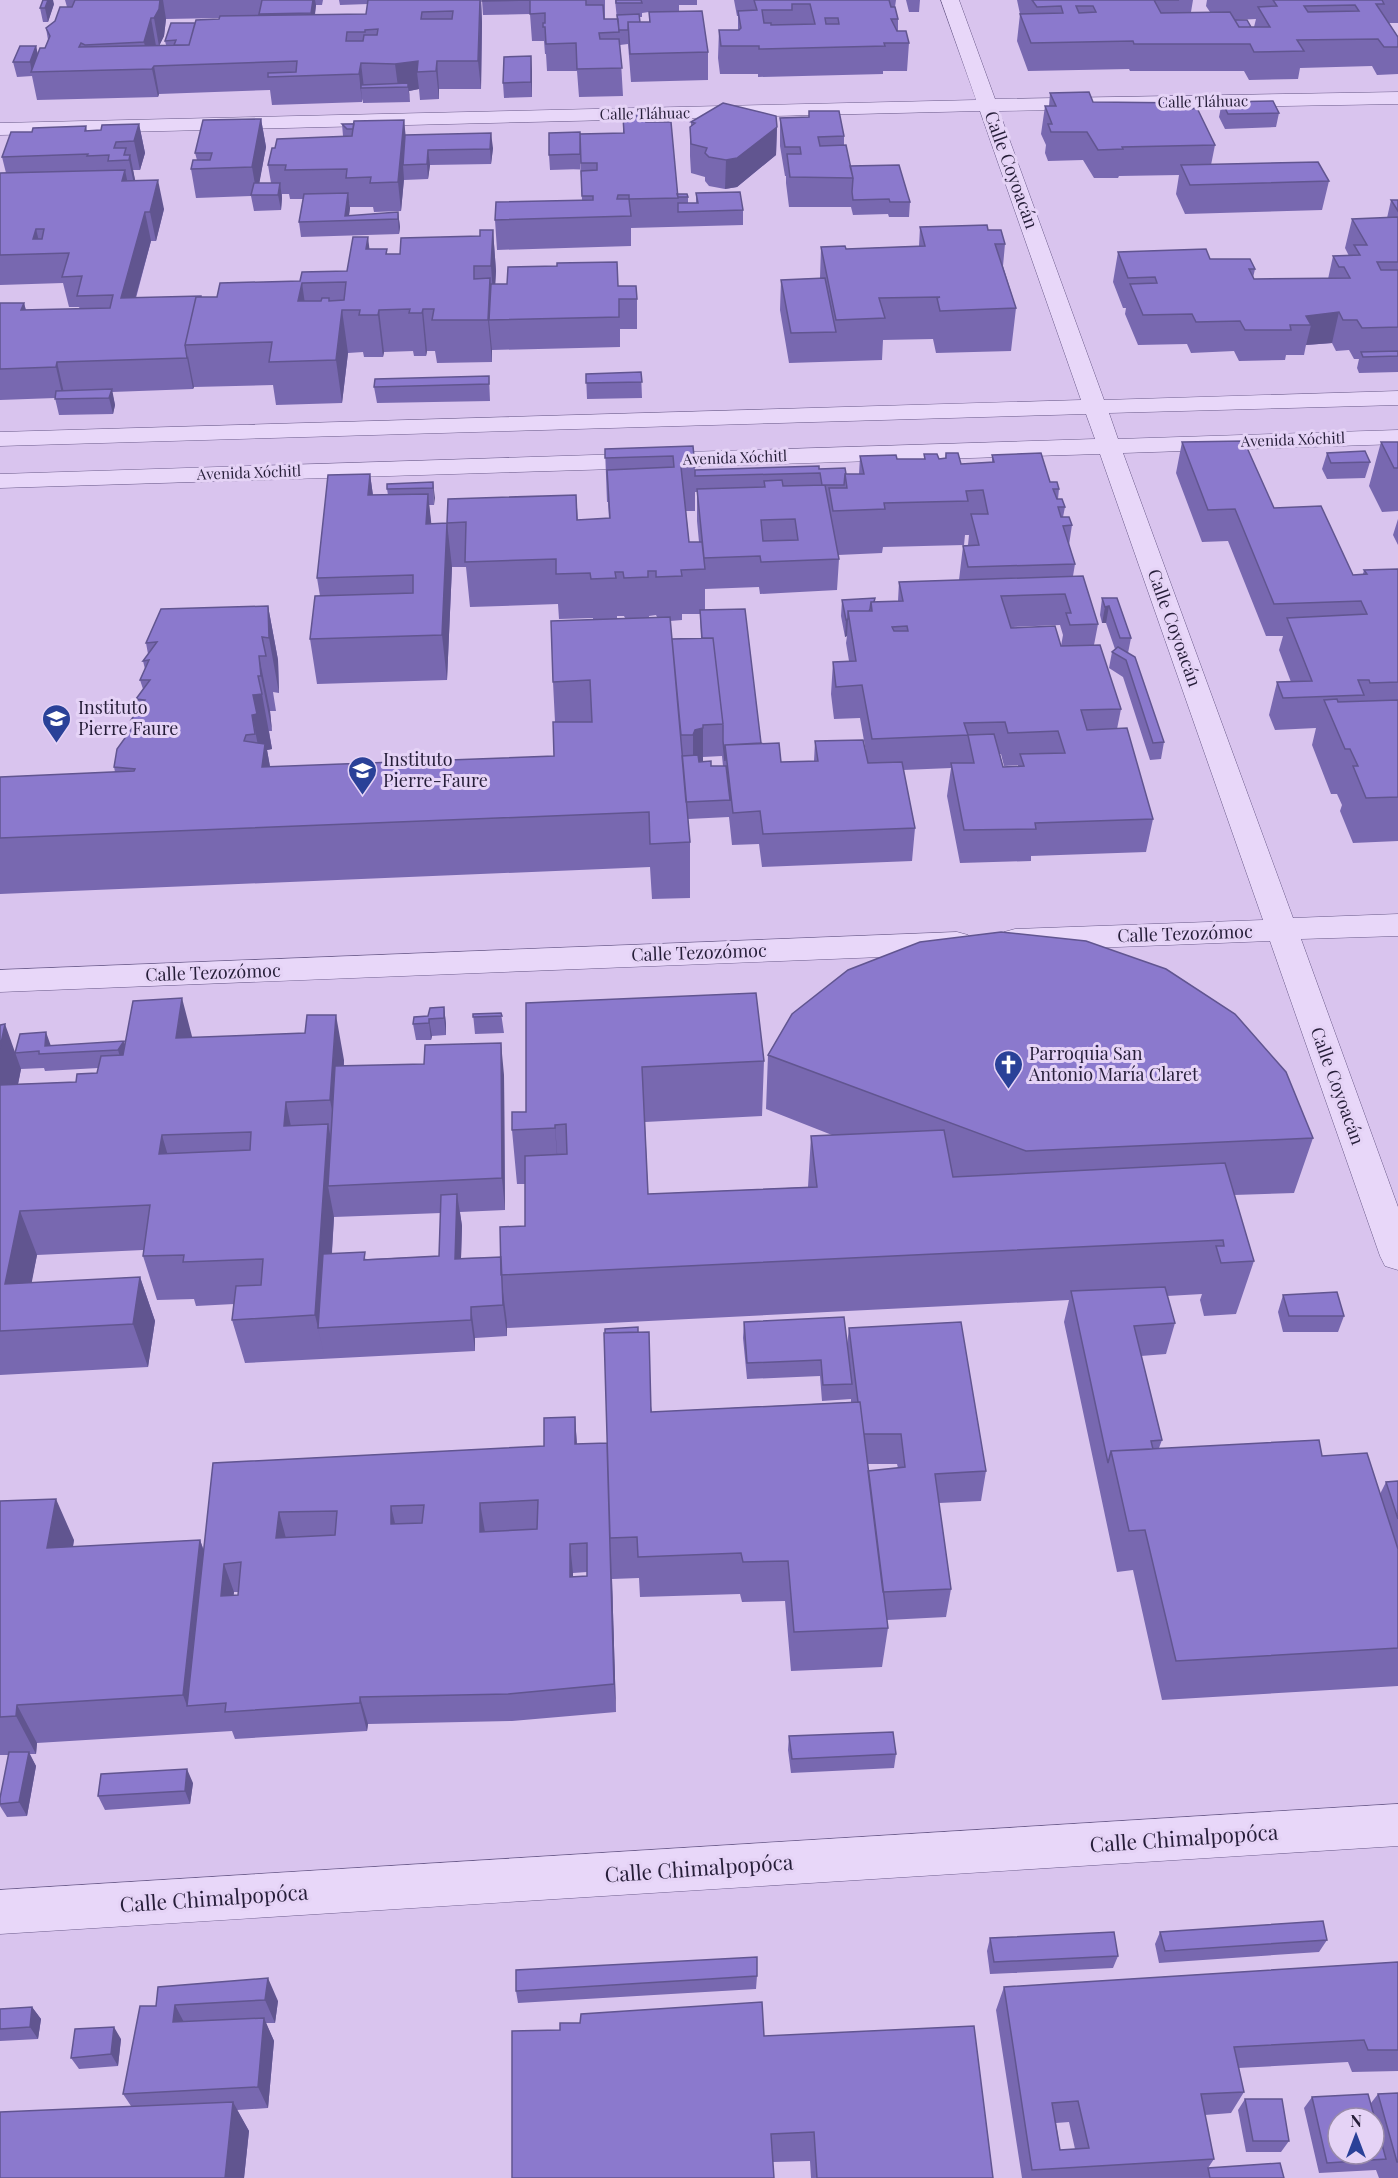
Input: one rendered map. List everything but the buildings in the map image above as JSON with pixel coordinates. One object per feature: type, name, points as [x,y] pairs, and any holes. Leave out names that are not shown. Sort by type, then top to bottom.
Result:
[{"type":"street","name":"Calle Coyoacán","points":[[950,0],[1398,1256]]},
{"type":"street","name":"Calle Tláhuac","points":[[0,129],[988,105],[1398,98]]},
{"type":"street","points":[[0,439],[1398,398]]},
{"type":"street","name":"Avenida Xóchitl","points":[[0,481],[1398,437]]},
{"type":"street","name":"Calle Tezozómoc","points":[[0,981],[1398,925]]},
{"type":"street","name":"Calle Chimalpopóca","points":[[0,1912],[1398,1825]]},
{"type":"place","name":"Instituto Pierre Faure","points":[[57,744]]},
{"type":"place","name":"Instituto Pierre-Faure","points":[[362,796]]},
{"type":"place","name":"Parroquia San Antonio María Claret","points":[[1008,1090]]}]
